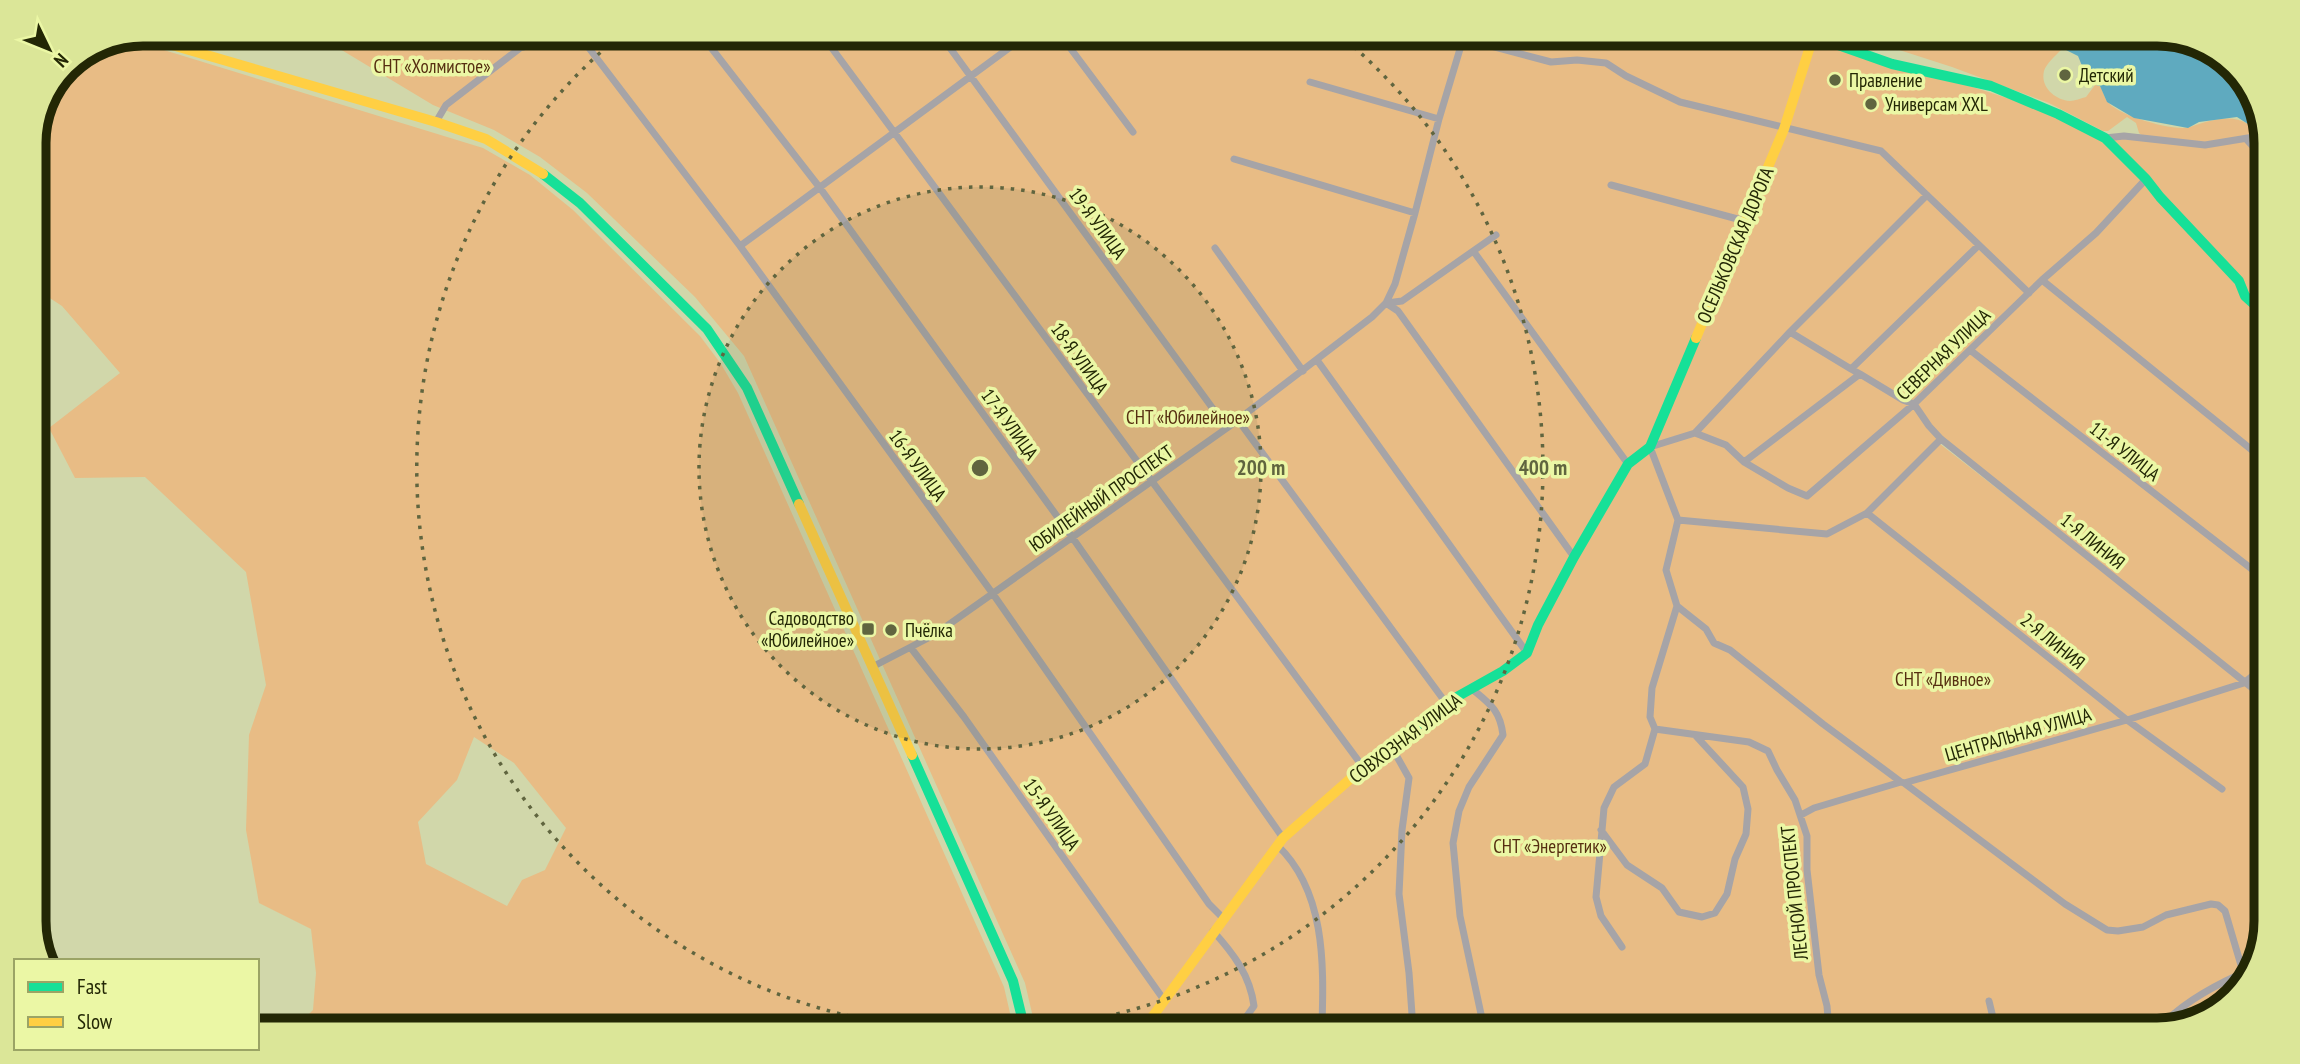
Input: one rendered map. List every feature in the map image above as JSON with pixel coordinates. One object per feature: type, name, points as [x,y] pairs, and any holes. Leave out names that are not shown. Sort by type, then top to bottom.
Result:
[{"type":"street","points":[[172,45],[486,139],[534,167],[580,203],[707,329],[747,388],[1013,981],[1022,1018]]},
{"type":"street","points":[[520,45],[523,47]]},
{"type":"street","points":[[436,122],[446,105],[525,45]]},
{"type":"street","name":"16-Я УЛИЦА","points":[[587,45],[740,246],[993,594],[1209,904],[1223,919]]},
{"type":"street","name":"17-Я УЛИЦА","points":[[709,45],[820,188],[1072,537],[1301,874],[1317,922],[1324,967],[1322,1018]]},
{"type":"street","name":"18-Я УЛИЦА","points":[[830,45],[1363,767]]},
{"type":"street","name":"19-Я УЛИЦА","points":[[948,45],[1227,428]]},
{"type":"street","points":[[740,246],[1013,45]]},
{"type":"street","points":[[1068,45],[1133,132]]},
{"type":"street","name":"ЮБИЛЕЙНЫЙ ПРОСПЕКТ","points":[[873,667],[934,635],[1227,428],[1372,317],[1386,303],[1395,284],[1438,119],[1462,45]]},
{"type":"street","points":[[1487,45],[1551,62],[1577,60],[1606,63],[1626,76],[1680,102],[1881,151],[2029,293]]},
{"type":"street","name":"ОСЕЛЬКОВСКАЯ ДОРОГА","points":[[1650,447],[1784,129],[1810,45]]},
{"type":"street","points":[[1838,45],[1892,64],[1992,86],[2058,114],[2105,138],[2239,281],[2245,296],[2254,304]]},
{"type":"street","points":[[1310,82],[1438,119]]},
{"type":"street","points":[[2105,138],[2124,136],[2205,145],[2254,137]]},
{"type":"street","points":[[2246,139],[2254,148]]},
{"type":"street","points":[[1234,159],[1415,213]]},
{"type":"street","name":"СЕВЕРНАЯ УЛИЦА","points":[[1744,462],[1807,496],[1914,404],[2042,280],[2096,233],[2146,179]]},
{"type":"street","points":[[1611,185],[1745,221]]},
{"type":"street","points":[[1527,653],[1538,625],[1574,557],[1628,464],[1650,447],[1695,433],[1790,332],[1927,195]]},
{"type":"street","points":[[1386,303],[1402,301],[1496,235]]},
{"type":"street","points":[[1851,369],[1979,245]]},
{"type":"street","points":[[1215,248],[1303,371]]},
{"type":"street","points":[[1474,252],[1628,464]]},
{"type":"street","points":[[2042,280],[2254,452]]},
{"type":"street","points":[[1386,303],[1398,311],[1574,557]]},
{"type":"street","points":[[1790,332],[1914,404]]},
{"type":"street","name":"11-Я УЛИЦА","points":[[1970,350],[2254,571]]},
{"type":"street","points":[[1317,360],[1527,653]]},
{"type":"street","points":[[1695,433],[1726,445],[1744,462],[1860,374]]},
{"type":"street","name":"1-Я ЛИНИЯ","points":[[1914,404],[1941,439],[2254,690]]},
{"type":"street","points":[[1238,420],[1446,703]]},
{"type":"street","points":[[1678,520],[1827,534],[1867,513],[1941,439]]},
{"type":"street","points":[[1622,947],[1601,916],[1596,897],[1604,808],[1614,787],[1645,764],[1655,729],[1650,717],[1652,688],[1677,606],[1666,570],[1678,520],[1650,447]]},
{"type":"street","name":"2-Я ЛИНИЯ","points":[[1867,513],[2127,720],[2222,789]]},
{"type":"street","points":[[1677,606],[1706,629],[1714,643],[1730,650],[1823,724],[2065,904],[2107,930],[2118,931],[2143,927],[2178,912],[2211,904],[2218,905],[2225,911],[2242,968]]},
{"type":"street","name":"15-Я УЛИЦА","points":[[911,648],[964,717],[1164,1000]]},
{"type":"street","name":"СОВХОЗНАЯ УЛИЦА","points":[[1151,1018],[1280,842],[1363,767],[1446,703],[1527,653]]},
{"type":"street","points":[[2244,683],[2254,675]]},
{"type":"street","name":"ЦЕНТРАЛЬНАЯ УЛИЦА","points":[[1801,815],[1814,808],[2127,720],[2244,683]]},
{"type":"street","points":[[1472,689],[1492,705],[1501,718],[1503,735],[1469,787],[1459,811],[1453,843],[1460,916],[1481,1018]]},
{"type":"street","name":"ЛЕСНОЙ ПРОСПЕКТ","points":[[1655,729],[1749,741],[1768,751],[1795,800],[1807,836],[1807,870],[1819,975],[1828,1018]]},
{"type":"street","points":[[1601,830],[1627,865],[1662,888],[1679,912],[1702,917],[1715,913],[1727,894],[1735,859],[1746,834],[1748,809],[1743,788],[1695,735]]},
{"type":"street","points":[[1391,746],[1409,778],[1402,830],[1399,894],[1412,1018]]},
{"type":"street","points":[[1213,931],[1234,954],[1243,970],[1254,1006],[1245,1018]]},
{"type":"street","points":[[2167,1018],[2207,990],[2238,975]]},
{"type":"street","points":[[1989,1001],[1993,1018]]},
{"type":"green space","points":[[148,45],[483,148],[530,175],[573,210],[700,336],[738,393],[1004,987],[1011,1018],[305,1018],[313,1010],[316,973],[311,929],[259,903],[246,830],[249,735],[266,685],[246,572],[145,477],[75,478],[49,428],[120,373],[62,306],[46,296],[46,136],[49,118],[66,84],[84,84],[84,66],[106,53],[124,47]],"holes":[[[474,737],[514,763],[566,828],[545,870],[522,880],[507,906],[426,864],[418,822],[457,780]]]},
{"type":"green space","name":"СНТ «Юбилейное»","points":[[333,45],[1840,45],[2058,114],[2105,138],[2145,138],[2139,133],[2136,123],[2127,117],[2108,131],[2103,131],[2049,103],[1952,67],[1890,47],[1864,49],[1852,45],[2054,45],[2061,50],[2045,68],[2043,77],[2050,92],[2059,98],[2070,101],[2086,97],[2095,85],[2100,86],[2112,106],[2146,121],[2182,128],[2227,119],[2253,123],[2254,686],[1941,439],[1940,444],[2254,689],[2254,921],[2253,940],[2247,958],[2234,980],[2211,1002],[2194,1011],[2170,1018],[1033,1018],[1025,983],[744,356],[695,297],[587,193],[540,157],[494,130],[433,105]]},
{"type":"water","points":[[2056,45],[2157,45],[2194,53],[2226,74],[2244,100],[2253,123],[2248,124],[2237,117],[2199,122],[2188,128],[2134,118],[2107,102],[2100,86],[2089,83],[2078,56]]},
{"type":"traffic: fast","points":[[1838,45],[1892,64],[1991,86],[2058,114],[2105,138],[2239,281],[2245,296],[2254,304]]},
{"type":"traffic: fast","points":[[543,174],[580,203],[707,329],[747,388],[799,504]]},
{"type":"traffic: fast","points":[[1365,766],[1446,703],[1503,671],[1527,653],[1538,625],[1574,557],[1628,464],[1650,447],[1696,338]]},
{"type":"traffic: fast","points":[[912,755],[1013,981],[1022,1018]]},
{"type":"traffic: slow","points":[[172,45],[486,139],[543,174]]},
{"type":"traffic: slow","points":[[1696,338],[1784,129],[1810,45]]},
{"type":"traffic: slow","points":[[799,504],[912,755]]},
{"type":"traffic: slow","points":[[1152,1018],[1283,838],[1365,766]]},
{"type":"place","name":"Детский","points":[[2065,75]]},
{"type":"place","name":"Правление","points":[[1835,80]]},
{"type":"place","name":"Универсам XXL","points":[[1871,104]]},
{"type":"place","name":"Садоводство «Юбилейное»","points":[[868,629]]},
{"type":"place","name":"Пчёлка","points":[[891,630]]},
{"type":"park label","name":"СНТ «Холмистое»","points":[[432,66]]},
{"type":"park label","name":"СНТ «Дивное»","points":[[1943,679]]},
{"type":"park label","name":"СНТ «Энергетик»","points":[[1550,846]]}]
